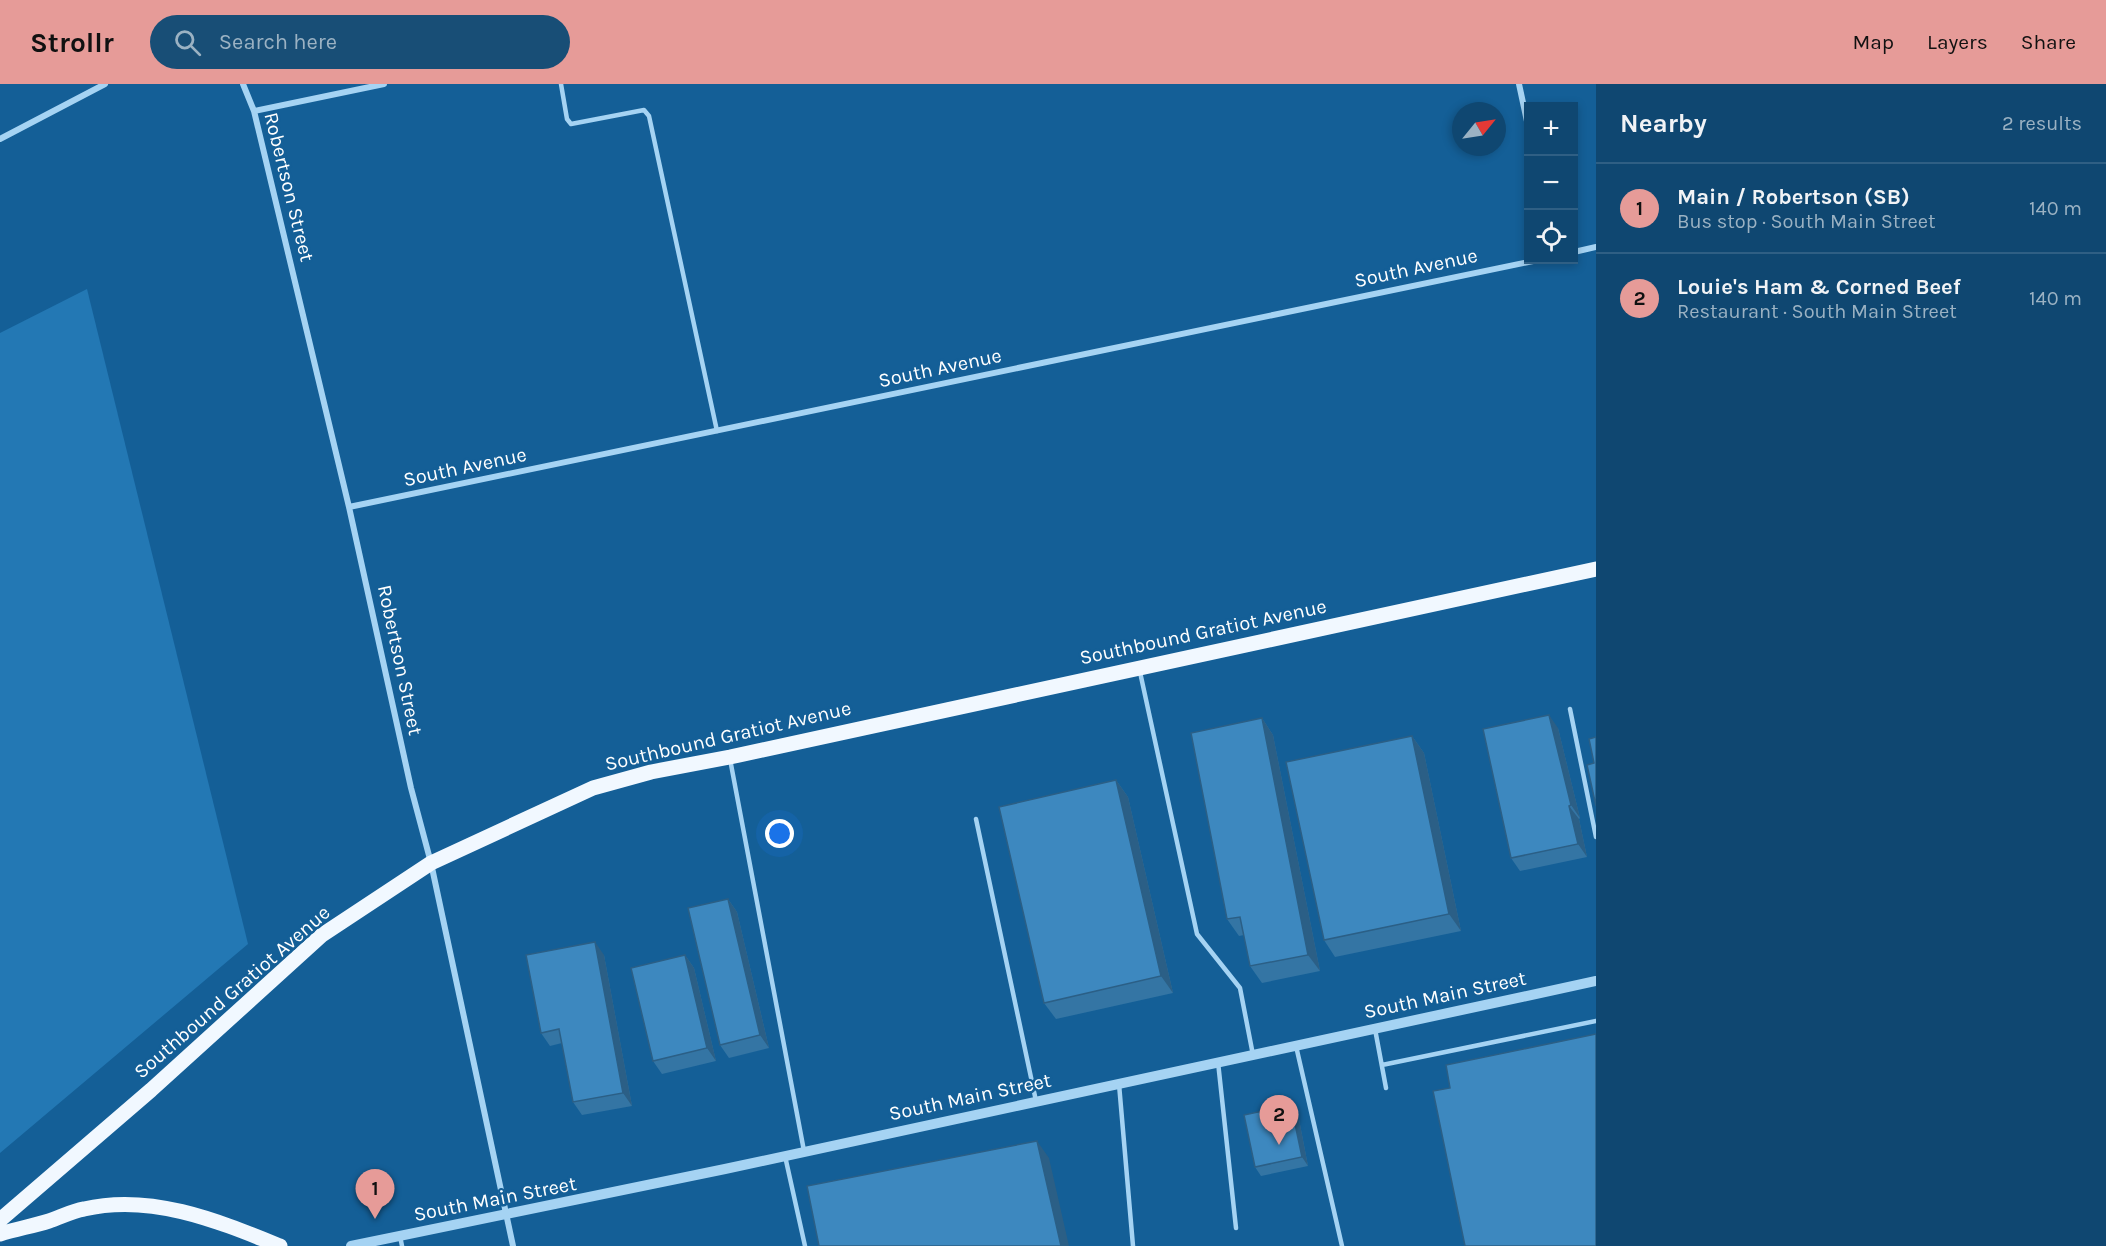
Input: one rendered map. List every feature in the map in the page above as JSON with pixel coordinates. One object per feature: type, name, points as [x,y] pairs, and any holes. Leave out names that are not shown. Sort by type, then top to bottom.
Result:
[{"type":"main road","name":"Southbound Gratiot Avenue","points":[[0,1220],[151,1090],[322,935],[431,862],[593,788],[651,771],[730,757],[1596,569]]},
{"type":"main road","points":[[0,1234],[84,1209],[125,1204],[177,1209],[280,1246]]},
{"type":"street","points":[[0,139],[105,84]]},
{"type":"street","name":"Robertson Street","points":[[243,84],[254,111],[349,507],[408,777],[431,862],[513,1246]]},
{"type":"street","points":[[254,111],[384,84]]},
{"type":"street","points":[[1519,84],[1524,107]]},
{"type":"street","points":[[1578,251],[1596,247]]},
{"type":"street","name":"South Avenue","points":[[349,507],[1524,263]]},
{"type":"street","name":"South Main Street","points":[[351,1246],[401,1241],[506,1215],[1596,981]]},
{"type":"lane","points":[[561,84],[567,119],[572,124],[644,110],[649,116],[717,431]]},
{"type":"lane","points":[[1139,667],[1197,934],[1240,988],[1253,1055]]},
{"type":"lane","points":[[1570,709],[1596,837]]},
{"type":"lane","points":[[730,757],[804,1152]]},
{"type":"lane","points":[[976,819],[1036,1101]]},
{"type":"lane","points":[[1382,1065],[1596,1021]]},
{"type":"lane","points":[[1375,1029],[1386,1088]]},
{"type":"lane","points":[[1296,1046],[1342,1246]]},
{"type":"lane","points":[[1218,1062],[1236,1228]]},
{"type":"lane","points":[[1119,1084],[1133,1246]]},
{"type":"lane","points":[[785,1156],[805,1246]]},
{"type":"shaded area","points":[[87,289],[248,944],[0,1153],[0,333]]},
{"type":"building","points":[[1549,715],[1578,844],[1511,858],[1483,729]]},
{"type":"building","points":[[1262,718],[1308,955],[1250,966],[1240,917],[1227,919],[1191,733]]},
{"type":"building","points":[[1412,736],[1449,914],[1324,940],[1286,762]]},
{"type":"building","points":[[1596,737],[1596,806],[1587,765],[1594,763],[1589,739]]},
{"type":"building","points":[[1116,780],[1161,976],[1044,1003],[999,807]]},
{"type":"building","points":[[728,899],[760,1035],[720,1045],[688,908]]},
{"type":"building","points":[[595,942],[623,1093],[573,1102],[559,1029],[541,1033],[526,955]]},
{"type":"building","points":[[685,955],[707,1048],[653,1061],[631,968]]},
{"type":"building","points":[[1596,1034],[1596,1246],[1465,1246],[1433,1091],[1450,1088],[1446,1065]]},
{"type":"building","points":[[1291,1105],[1302,1157],[1255,1167],[1244,1115]]},
{"type":"building","points":[[1037,1141],[1061,1246],[819,1246],[807,1186]]},
{"type":"place","name":"Louie's Ham & Corned Beef","points":[[1279,1145]]},
{"type":"place","name":"Main / Robertson (SB)","points":[[375,1219]]}]
